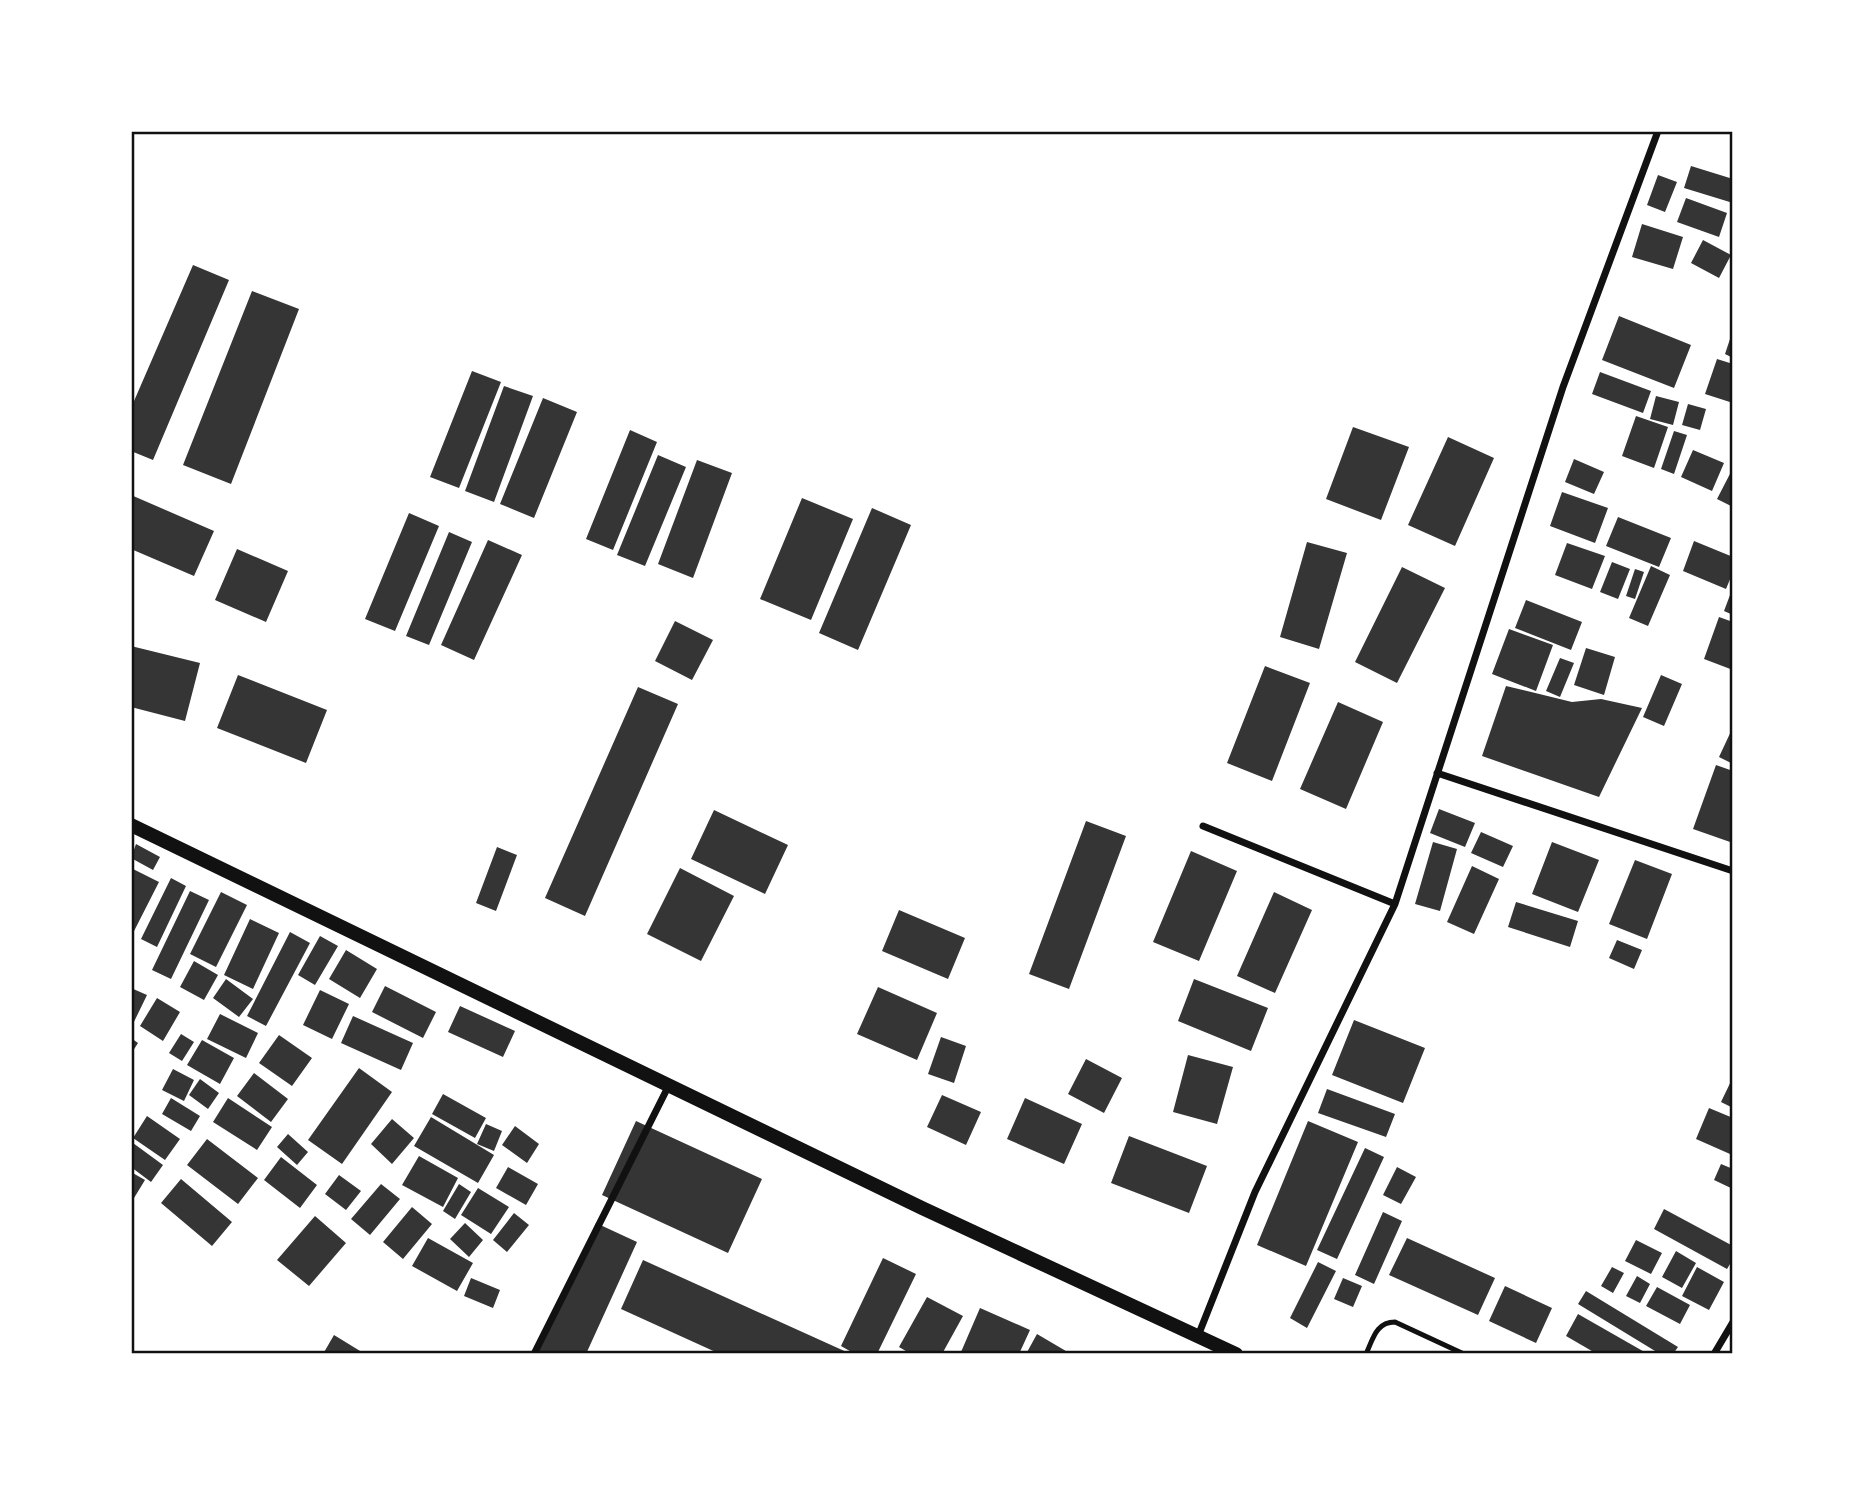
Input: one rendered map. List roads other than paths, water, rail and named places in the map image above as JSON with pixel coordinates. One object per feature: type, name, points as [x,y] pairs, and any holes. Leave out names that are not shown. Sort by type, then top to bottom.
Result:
[{"type":"main road","points":[[131,825],[922,1208],[1237,1354]]},
{"type":"street","points":[[1198,1336],[1255,1192],[1395,904],[1563,387],[1658,131]]},
{"type":"street","points":[[1437,773],[1733,871]]},
{"type":"street","points":[[1203,826],[1395,904]]},
{"type":"street","points":[[534,1354],[669,1084]]},
{"type":"street","points":[[1714,1354],[1733,1322]]},
{"type":"lane","points":[[1366,1354],[1377,1329],[1387,1322],[1395,1322],[1464,1354]]}]
